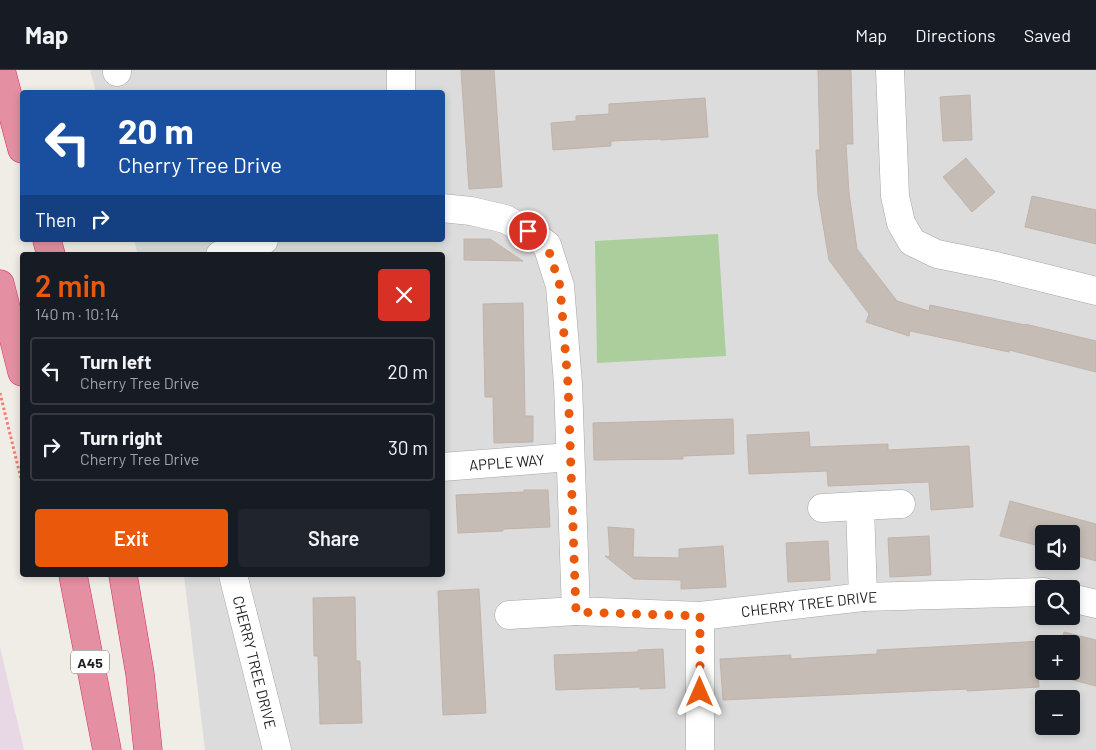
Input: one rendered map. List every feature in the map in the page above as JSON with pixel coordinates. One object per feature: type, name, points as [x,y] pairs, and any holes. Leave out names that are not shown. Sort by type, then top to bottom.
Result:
[{"type":"highway","points":[[1,70],[20,142]]},
{"type":"highway","points":[[0,284],[20,364]]},
{"type":"highway","name":"A45","points":[[73,577],[107,750]]},
{"type":"highway","points":[[123,577],[140,674],[148,750]]},
{"type":"street","points":[[401,70],[401,90]]},
{"type":"street","points":[[890,70],[894,196],[901,223],[912,242],[937,254],[996,266],[1096,291]]},
{"type":"street","points":[[445,208],[471,211],[505,219],[528,231],[547,245],[560,286],[568,384],[576,612]]},
{"type":"street","points":[[229,252],[258,242]]},
{"type":"street","name":"APPLE WAY","points":[[445,467],[570,457]]},
{"type":"street","points":[[822,508],[902,504]]},
{"type":"street","points":[[860,506],[863,596]]},
{"type":"street","name":"CHERRY TREE DRIVE","points":[[234,577],[277,750]]},
{"type":"street","name":"CHERRY TREE DRIVE","points":[[509,616],[576,612],[700,616],[863,596],[1035,592]]},
{"type":"street","points":[[1080,600],[1096,604]]},
{"type":"street","points":[[700,616],[700,750]]},
{"type":"path","points":[[0,393],[12,434],[20,473]]},
{"type":"shaded area","points":[[90,70],[1096,70],[1096,750],[205,750],[184,577],[445,577],[445,252],[137,252],[135,242],[445,242],[445,90],[95,90]]},
{"type":"shaded area","points":[[0,647],[24,750],[0,750]]},
{"type":"green space","points":[[718,234],[726,356],[597,363],[595,241]]},
{"type":"building","points":[[461,70],[494,70],[502,187],[469,189]]},
{"type":"building","points":[[818,70],[851,70],[853,144],[846,144],[849,193],[857,249],[897,301],[929,311],[930,305],[1025,324],[1096,341],[1096,372],[1009,350],[1009,352],[910,331],[909,336],[866,322],[869,314],[829,260],[818,195],[816,150],[820,150]]},
{"type":"building","points":[[970,95],[972,140],[943,141],[940,97]]},
{"type":"building","points":[[705,98],[708,137],[611,141],[611,146],[553,150],[551,123],[576,121],[576,116],[609,114],[609,104]]},
{"type":"building","points":[[966,158],[995,192],[972,212],[943,177]]},
{"type":"building","points":[[1032,196],[1096,210],[1096,244],[1025,227]]},
{"type":"building","points":[[464,239],[490,239],[523,261],[464,260]]},
{"type":"building","points":[[523,303],[525,416],[533,416],[533,442],[494,443],[493,397],[485,397],[483,304]]},
{"type":"building","points":[[733,419],[734,454],[683,456],[683,459],[594,460],[593,423]]},
{"type":"building","points":[[809,432],[810,447],[888,444],[888,450],[969,446],[973,507],[931,510],[929,482],[828,486],[827,471],[749,474],[747,435]]},
{"type":"building","points":[[524,490],[548,490],[550,527],[458,533],[456,495],[524,492]]},
{"type":"building","points":[[1010,501],[1096,524],[1096,561],[1080,557],[1080,525],[1035,525],[1035,545],[1000,536]]},
{"type":"building","points":[[608,527],[634,529],[633,557],[679,558],[679,549],[723,546],[726,587],[681,589],[681,580],[634,579],[605,556],[610,557]]},
{"type":"building","points":[[929,536],[931,575],[890,577],[888,538]]},
{"type":"building","points":[[828,541],[830,580],[788,582],[786,543]]},
{"type":"building","points":[[479,589],[486,713],[443,715],[438,591]]},
{"type":"building","points":[[355,597],[356,661],[360,661],[362,723],[320,724],[318,656],[314,656],[313,598]]},
{"type":"building","points":[[1064,632],[1076,635],[1063,635]]},
{"type":"building","points":[[1080,636],[1096,640],[1096,686],[1073,680],[1080,680]]},
{"type":"building","points":[[1035,641],[1035,680],[1039,680],[1039,687],[723,700],[720,659],[791,655],[791,659],[877,654],[877,650]]},
{"type":"building","points":[[663,649],[665,688],[556,690],[554,655],[638,652],[638,650]]},
{"type":"route","points":[[528,231],[547,245],[560,286],[568,384],[576,612],[700,616],[700,692]]}]
